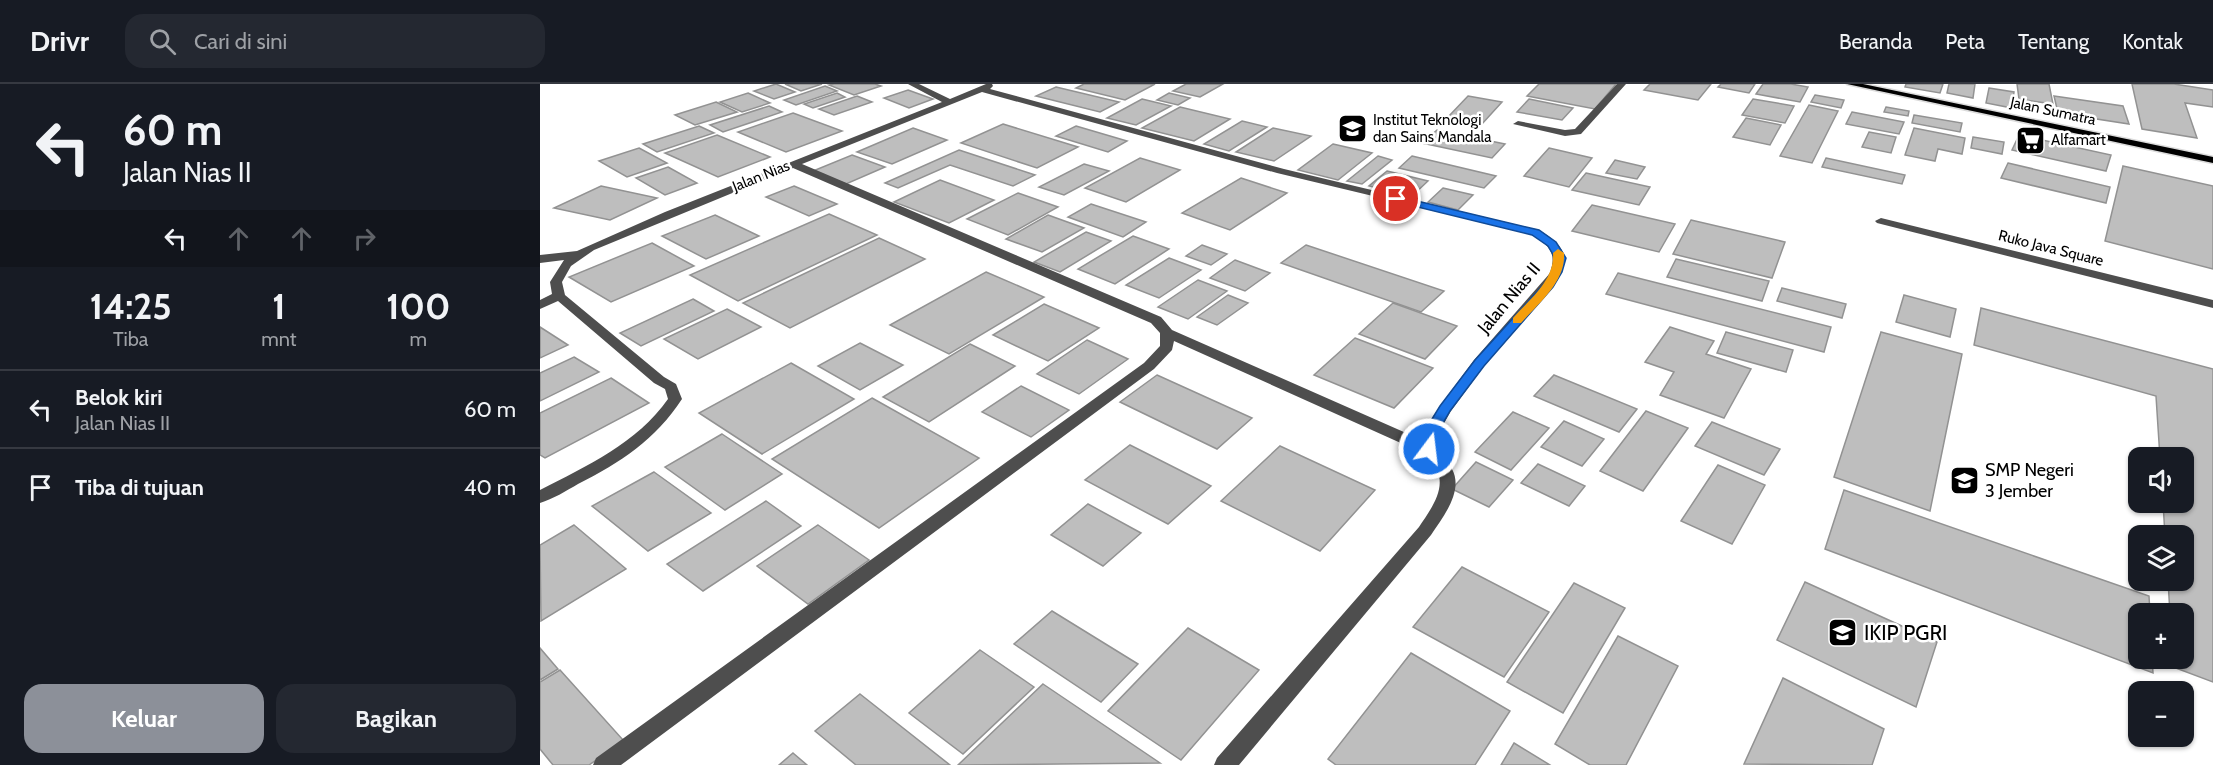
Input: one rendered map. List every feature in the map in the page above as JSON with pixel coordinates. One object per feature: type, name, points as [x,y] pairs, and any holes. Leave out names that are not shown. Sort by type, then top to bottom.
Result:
[{"type":"main road","name":"Jalan Sumatra","points":[[1851,84],[2213,160]]},
{"type":"street","points":[[912,84],[948,101]]},
{"type":"street","points":[[1518,124],[1565,134],[1578,132],[1622,84]]},
{"type":"street","name":"Jalan Nias","points":[[559,296],[555,288],[559,274],[577,255],[669,214],[988,86]]},
{"type":"street","name":"Jalan Nias II","points":[[988,86],[1281,171],[1535,232],[1548,240],[1558,251],[1560,258],[1557,272],[1479,363],[1445,409],[1431,432],[1429,449]]},
{"type":"street","points":[[793,164],[1156,320],[1167,333],[1429,449],[1444,469],[1448,484],[1438,510],[1425,531],[1229,764]]},
{"type":"street","name":"Ruko Java Square","points":[[1881,221],[2213,304]]},
{"type":"street","points":[[540,259],[577,255]]},
{"type":"street","points":[[540,305],[559,296],[659,380],[671,387],[675,399],[654,426],[631,445],[540,497]]},
{"type":"street","points":[[604,765],[1149,366],[1167,346],[1167,333]]},
{"type":"building","points":[[776,84],[795,92],[774,99],[754,91]]},
{"type":"building","points":[[785,84],[822,84],[801,91]]},
{"type":"building","points":[[1084,84],[1155,84],[1125,100],[1076,88]]},
{"type":"building","points":[[1186,84],[1223,84],[1200,97],[1173,91]]},
{"type":"building","points":[[1539,84],[1616,84],[1595,109],[1527,96]]},
{"type":"building","points":[[1650,84],[1711,84],[1698,100],[1644,90]]},
{"type":"building","points":[[1721,84],[1755,84],[1749,93],[1718,87]]},
{"type":"building","points":[[1763,84],[1791,84],[1808,87],[1800,102],[1756,94]]},
{"type":"building","points":[[1906,84],[1943,84],[1940,93],[1905,87]]},
{"type":"building","points":[[1949,84],[1975,84],[1973,98],[1947,93]]},
{"type":"building","points":[[2017,84],[2049,84],[2053,104],[2019,99]]},
{"type":"building","points":[[2132,84],[2174,84],[2213,90],[2213,107],[2185,103],[2197,138],[2142,129]]},
{"type":"building","points":[[829,85],[881,86],[854,95]]},
{"type":"building","points":[[825,86],[837,91],[796,105],[784,100]]},
{"type":"building","points":[[1056,87],[1119,102],[1100,112],[1036,96]]},
{"type":"building","points":[[1989,88],[2014,92],[2012,108],[1986,103]]},
{"type":"building","points":[[908,90],[933,99],[909,108],[884,98]]},
{"type":"building","points":[[748,93],[770,103],[742,112],[720,102]]},
{"type":"building","points":[[837,93],[845,97],[813,108],[804,104]]},
{"type":"building","points":[[1169,93],[1190,98],[1178,105],[1157,100]]},
{"type":"building","points":[[1815,95],[1844,100],[1841,108],[1811,102]]},
{"type":"building","points":[[857,96],[872,102],[834,115],[819,109]]},
{"type":"building","points":[[1468,96],[1502,102],[1482,124],[1448,117]]},
{"type":"building","points":[[2054,96],[2123,106],[2129,124],[2058,113]]},
{"type":"building","points":[[1142,99],[1171,106],[1136,125],[1107,118]]},
{"type":"building","points":[[1529,99],[1573,108],[1562,120],[1517,112]]},
{"type":"building","points":[[1753,99],[1794,106],[1785,123],[1742,115]]},
{"type":"building","points":[[716,102],[737,112],[695,125],[675,115]]},
{"type":"building","points":[[1809,105],[1838,111],[1812,163],[1780,156]]},
{"type":"building","points":[[769,106],[782,112],[723,132],[710,125]]},
{"type":"building","points":[[1180,107],[1230,119],[1194,141],[1142,128]]},
{"type":"building","points":[[1886,107],[1909,111],[1908,116],[1884,112]]},
{"type":"building","points":[[1852,112],[1904,122],[1899,134],[1846,124]]},
{"type":"building","points":[[793,113],[842,131],[786,152],[738,132]]},
{"type":"building","points":[[1914,115],[1962,123],[1960,132],[1912,123]]},
{"type":"building","points":[[1746,118],[1781,125],[1770,145],[1733,137]]},
{"type":"building","points":[[1242,121],[1267,127],[1229,151],[1204,144]]},
{"type":"building","points":[[1003,124],[1078,147],[1037,168],[961,143]]},
{"type":"building","points":[[699,126],[714,133],[657,152],[643,144]]},
{"type":"building","points":[[1076,126],[1127,141],[1108,152],[1056,136]]},
{"type":"building","points":[[913,128],[947,140],[892,164],[857,152]]},
{"type":"building","points":[[1273,128],[1311,136],[1274,161],[1236,152]]},
{"type":"building","points":[[1914,128],[1965,138],[1962,154],[1938,149],[1935,161],[1905,155]]},
{"type":"building","points":[[1437,130],[1505,144],[1492,158],[1422,143]]},
{"type":"building","points":[[1869,132],[1896,137],[1891,153],[1862,147]]},
{"type":"building","points":[[717,135],[770,157],[718,177],[665,153]]},
{"type":"building","points":[[2019,135],[2111,155],[2106,171],[2012,150]]},
{"type":"building","points":[[1973,137],[2004,142],[2002,154],[1971,148]]},
{"type":"building","points":[[1333,144],[1372,153],[1338,180],[1298,170]]},
{"type":"building","points":[[639,148],[667,163],[627,177],[599,161]]},
{"type":"building","points":[[1549,148],[1592,158],[1569,187],[1524,176]]},
{"type":"building","points":[[959,150],[1035,175],[1013,186],[950,165],[898,188],[885,183]]},
{"type":"building","points":[[852,155],[885,167],[846,184],[813,171]]},
{"type":"building","points":[[1378,156],[1392,160],[1362,184],[1347,181]]},
{"type":"building","points":[[1412,156],[1496,176],[1484,188],[1399,168]]},
{"type":"building","points":[[1140,158],[1180,170],[1126,202],[1085,188]]},
{"type":"building","points":[[1826,158],[1905,175],[1902,184],[1822,167]]},
{"type":"building","points":[[1615,160],[1645,167],[1637,179],[1606,173]]},
{"type":"building","points":[[2008,163],[2110,187],[2106,203],[2001,178]]},
{"type":"building","points":[[1084,164],[1109,171],[1064,195],[1039,187]]},
{"type":"building","points":[[2123,166],[2213,186],[2213,269],[2105,241]]},
{"type":"building","points":[[668,167],[697,183],[665,195],[636,178]]},
{"type":"building","points":[[1387,171],[1428,181],[1411,197],[1369,186]]},
{"type":"building","points":[[1586,173],[1650,187],[1639,205],[1572,190]]},
{"type":"building","points":[[1241,178],[1287,193],[1230,230],[1182,213]]},
{"type":"building","points":[[940,180],[994,200],[949,223],[894,202]]},
{"type":"building","points":[[601,186],[657,198],[610,220],[554,208]]},
{"type":"building","points":[[794,186],[837,204],[809,216],[766,197]]},
{"type":"building","points":[[1443,188],[1473,195],[1458,210],[1428,202]]},
{"type":"building","points":[[1018,193],[1058,207],[1008,235],[967,219]]},
{"type":"building","points":[[1091,204],[1146,222],[1123,237],[1068,217]]},
{"type":"building","points":[[1592,205],[1675,224],[1659,252],[1572,231]]},
{"type":"building","points":[[829,214],[877,235],[738,301],[690,275]]},
{"type":"building","points":[[715,215],[759,236],[706,259],[662,236]]},
{"type":"building","points":[[1048,215],[1084,228],[1042,252],[1006,239]]},
{"type":"building","points":[[1691,220],[1785,242],[1772,278],[1673,254]]},
{"type":"building","points":[[1086,232],[1111,241],[1060,272],[1034,262]]},
{"type":"building","points":[[1133,236],[1169,249],[1115,284],[1078,269]]},
{"type":"building","points":[[879,238],[925,259],[790,328],[743,303]]},
{"type":"building","points":[[652,243],[694,266],[611,302],[569,277]]},
{"type":"building","points":[[1202,245],[1227,254],[1211,265],[1186,256]]},
{"type":"building","points":[[1306,245],[1444,291],[1421,312],[1281,263]]},
{"type":"building","points":[[1169,258],[1201,270],[1159,298],[1126,285]]},
{"type":"building","points":[[1676,259],[1769,281],[1762,301],[1667,277]]},
{"type":"building","points":[[1235,260],[1270,273],[1245,291],[1210,278]]},
{"type":"building","points":[[986,272],[1044,297],[949,354],[890,325]]},
{"type":"building","points":[[1618,273],[1831,327],[1824,352],[1606,294]]},
{"type":"building","points":[[1198,280],[1227,291],[1188,319],[1158,307]]},
{"type":"building","points":[[1782,288],[1846,304],[1842,318],[1777,301]]},
{"type":"building","points":[[1228,295],[1248,303],[1217,325],[1197,317]]},
{"type":"building","points":[[1904,295],[1956,309],[1950,337],[1896,322]]},
{"type":"building","points":[[693,299],[714,311],[641,346],[620,333]]},
{"type":"building","points":[[1393,303],[1457,326],[1425,359],[1359,334]]},
{"type":"building","points":[[1044,304],[1099,328],[1048,361],[993,335]]},
{"type":"building","points":[[1981,308],[2213,369],[2213,682],[2178,669],[2194,669],[2194,603],[2169,603],[2169,591],[2194,591],[2194,525],[2164,525],[2164,513],[2194,513],[2194,447],[2159,447],[2156,396],[1974,345]]},
{"type":"building","points":[[727,309],[761,327],[698,359],[664,339]]},
{"type":"building","points":[[540,327],[568,345],[540,358]]},
{"type":"building","points":[[1670,327],[1714,341],[1706,354],[1751,369],[1724,418],[1660,395],[1674,372],[1645,362]]},
{"type":"building","points":[[1726,332],[1793,350],[1786,372],[1717,353]]},
{"type":"building","points":[[1881,332],[1962,354],[1930,511],[1834,477]]},
{"type":"building","points":[[1355,338],[1433,368],[1394,408],[1314,375]]},
{"type":"building","points":[[1087,340],[1128,359],[1079,394],[1037,374]]},
{"type":"building","points":[[860,343],[903,365],[860,390],[818,366]]},
{"type":"building","points":[[970,344],[1015,366],[929,422],[883,397]]},
{"type":"building","points":[[574,357],[599,372],[540,401],[540,373]]},
{"type":"building","points":[[791,363],[854,399],[762,454],[699,413]]},
{"type":"building","points":[[1157,375],[1252,418],[1217,449],[1120,402]]},
{"type":"building","points":[[1554,375],[1637,409],[1619,432],[1534,396]]},
{"type":"building","points":[[611,378],[649,403],[545,458],[540,455],[540,413]]},
{"type":"building","points":[[1021,386],[1069,410],[1031,437],[982,412]]},
{"type":"building","points":[[872,398],[979,458],[879,528],[772,459]]},
{"type":"building","points":[[1646,411],[1688,428],[1643,491],[1600,471]]},
{"type":"building","points":[[1513,412],[1549,428],[1511,470],[1475,452]]},
{"type":"building","points":[[1564,421],[1604,439],[1582,466],[1541,447]]},
{"type":"building","points":[[1712,422],[1780,449],[1764,475],[1695,446]]},
{"type":"building","points":[[722,434],[782,474],[725,510],[665,467]]},
{"type":"building","points":[[1130,445],[1211,486],[1168,524],[1085,480]]},
{"type":"building","points":[[1280,446],[1375,490],[1320,551],[1221,501]]},
{"type":"building","points":[[1476,462],[1513,480],[1489,507],[1452,489]]},
{"type":"building","points":[[1538,464],[1585,486],[1569,506],[1521,483]]},
{"type":"building","points":[[1718,465],[1765,485],[1732,544],[1681,521]]},
{"type":"building","points":[[654,472],[711,513],[648,551],[592,506]]},
{"type":"building","points":[[1844,490],[2128,589],[2128,591],[2149,596],[2149,603],[2128,603],[2128,664],[1825,549]]},
{"type":"building","points":[[766,501],[801,526],[703,591],[667,564]]},
{"type":"building","points":[[1088,504],[1141,533],[1103,566],[1051,535]]},
{"type":"building","points":[[574,525],[626,569],[541,621],[540,545]]},
{"type":"building","points":[[818,525],[869,560],[808,604],[757,566]]},
{"type":"building","points":[[1462,567],[1549,612],[1504,677],[1413,627]]},
{"type":"building","points":[[1805,582],[1937,642],[1916,707],[1777,640]]},
{"type":"building","points":[[1574,583],[1625,608],[1563,713],[1507,682]]},
{"type":"building","points":[[1052,611],[1138,664],[1101,702],[1014,644]]},
{"type":"building","points":[[1188,628],[1259,670],[1181,760],[1108,711]]},
{"type":"building","points":[[1618,636],[1678,666],[1626,765],[1590,765],[1555,744]]},
{"type":"building","points":[[540,648],[558,669],[540,680]]},
{"type":"building","points":[[980,650],[1034,687],[963,754],[909,713]]},
{"type":"building","points":[[1411,653],[1510,711],[1475,765],[1336,765],[1328,759]]},
{"type":"building","points":[[560,670],[624,741],[589,765],[553,765],[540,749],[540,682]]},
{"type":"building","points":[[1783,678],[1884,729],[1872,765],[1744,764]]},
{"type":"building","points":[[1043,684],[1160,763],[958,765]]},
{"type":"building","points":[[860,694],[950,765],[856,765],[815,731]]},
{"type":"building","points":[[1514,743],[1550,765],[1501,765]]},
{"type":"building","points":[[793,753],[807,765],[779,765]]},
{"type":"slow traffic","points":[[1517,321],[1557,272],[1560,258],[1558,253]]},
{"type":"place","name":"Institut Teknologi dan Sains Mandala","points":[[1352,129]]},
{"type":"place","name":"Alfamart","points":[[2030,140]]},
{"type":"place","name":"SMP Negeri 3 Jember","points":[[1964,480]]},
{"type":"place","name":"IKIP PGRI","points":[[1843,633]]},
{"type":"route","points":[[1396,199],[1535,232],[1552,244],[1560,258],[1557,272],[1549,284],[1479,363],[1445,409],[1431,432],[1429,449]]}]
